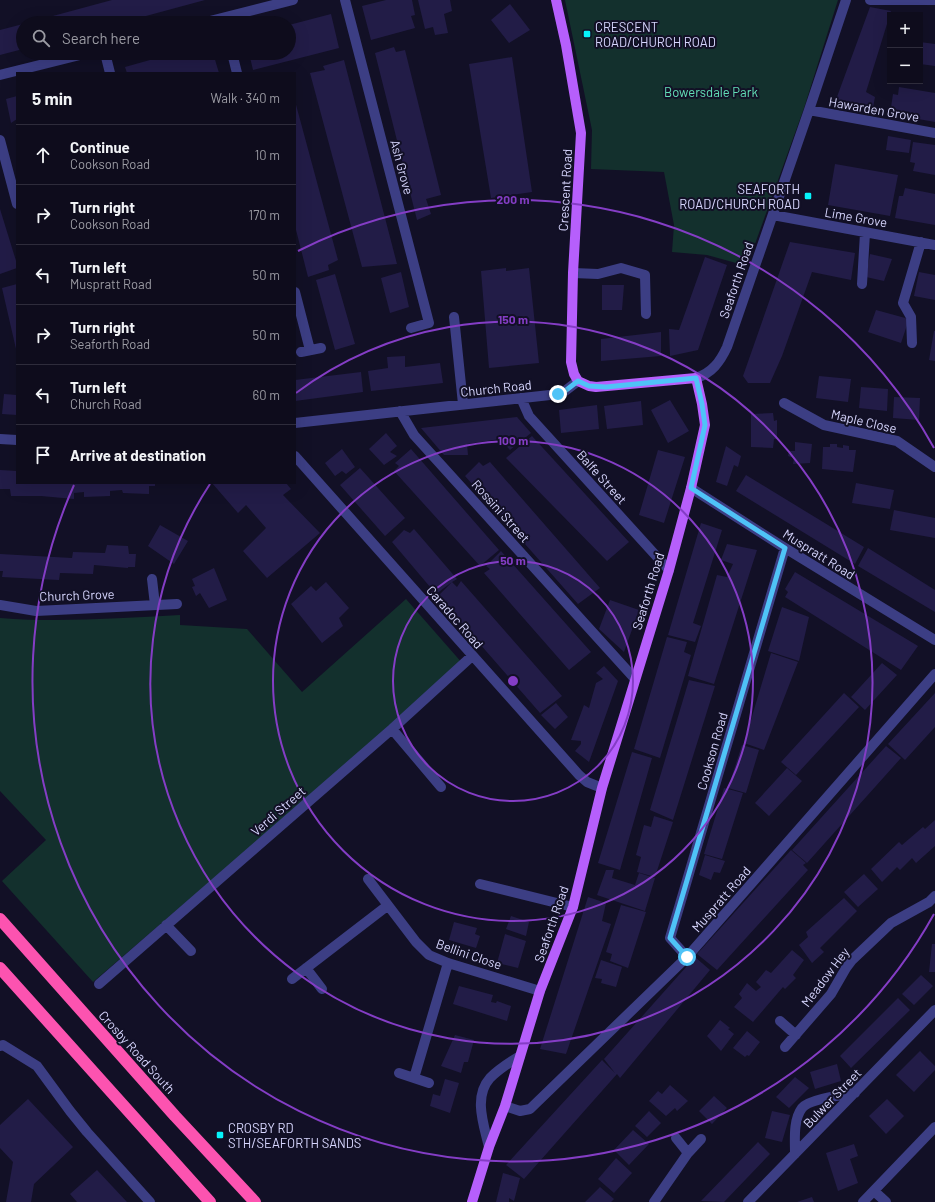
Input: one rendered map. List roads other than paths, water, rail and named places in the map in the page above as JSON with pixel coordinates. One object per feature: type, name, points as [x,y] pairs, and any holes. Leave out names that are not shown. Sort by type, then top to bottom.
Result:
[{"type":"highway","name":"Crosby Road South","points":[[0,919],[175,1116],[255,1202]]},
{"type":"highway","points":[[0,968],[210,1202]]},
{"type":"main road","name":"Crescent Road","points":[[556,0],[566,45],[581,133],[573,273],[571,350],[572,369],[578,381]]},
{"type":"main road","points":[[578,381],[589,386],[606,387],[696,378]]},
{"type":"main road","name":"Seaforth Road","points":[[472,1202],[489,1147],[505,1106],[540,991],[573,907],[602,788],[669,570],[691,488],[705,425],[696,378]]},
{"type":"street","points":[[237,16],[293,0]]},
{"type":"street","name":"Ash Grove","points":[[345,0],[429,323],[411,328]]},
{"type":"street","name":"Seaforth Road","points":[[696,378],[710,371],[718,364],[723,356],[773,215],[846,0]]},
{"type":"street","points":[[870,0],[935,0]]},
{"type":"street","points":[[0,75],[60,60]]},
{"type":"street","points":[[107,60],[110,72]]},
{"type":"street","points":[[234,60],[237,72]]},
{"type":"street","name":"Hawarden Grove","points":[[809,110],[935,133]]},
{"type":"street","points":[[0,140],[16,200]]},
{"type":"street","name":"Lime Grove","points":[[773,215],[935,245]]},
{"type":"street","points":[[862,284],[865,232]]},
{"type":"street","points":[[912,343],[911,316],[903,303],[921,242]]},
{"type":"street","points":[[573,273],[598,274],[621,268],[645,274],[646,314]]},
{"type":"street","points":[[296,297],[306,351],[321,348]]},
{"type":"street","points":[[454,317],[464,404]]},
{"type":"street","name":"Church Road","points":[[296,423],[558,394],[565,391],[578,381]]},
{"type":"street","name":"Balfe Street","points":[[522,398],[529,416],[669,570]]},
{"type":"street","name":"Maple Close","points":[[784,403],[824,425],[897,441],[935,467]]},
{"type":"street","name":"Rossini Street","points":[[400,411],[414,435],[636,679]]},
{"type":"street","points":[[0,439],[16,440]]},
{"type":"street","name":"Caradoc Road","points":[[296,457],[579,775],[587,782],[602,788]]},
{"type":"street","name":"Muspratt Road","points":[[691,488],[785,548],[935,640]]},
{"type":"street","name":"Cookson Road","points":[[687,957],[670,938],[785,548]]},
{"type":"street","points":[[152,579],[155,605]]},
{"type":"street","name":"Church Grove","points":[[0,605],[36,611],[177,604]]},
{"type":"street","name":"Verdi Street","points":[[99,984],[392,729],[472,656]]},
{"type":"street","name":"Muspratt Road","points":[[505,1106],[520,1110],[530,1109],[687,957],[935,674]]},
{"type":"street","points":[[392,729],[441,787]]},
{"type":"street","name":"Bellini Close","points":[[368,879],[387,906],[425,952],[434,958],[540,991]]},
{"type":"street","points":[[480,884],[573,907]]},
{"type":"street","name":"Meadow Hey","points":[[785,1047],[831,994],[852,960],[892,923],[933,901]]},
{"type":"street","points":[[292,979],[387,906]]},
{"type":"street","points":[[166,925],[191,951]]},
{"type":"street","points":[[414,1078],[448,963]]},
{"type":"street","points":[[306,968],[322,989]]},
{"type":"street","name":"Bulwer Street","points":[[748,1202],[935,1010]]},
{"type":"street","points":[[780,1021],[796,1034]]},
{"type":"street","points":[[0,1046],[3,1045],[37,1066],[87,1132],[150,1202]]},
{"type":"street","points":[[489,1147],[480,1107],[482,1093],[490,1079],[501,1068],[520,1056]]},
{"type":"street","points":[[399,1073],[429,1083]]},
{"type":"street","points":[[795,1154],[797,1121],[802,1108],[810,1102],[833,1096],[855,1093]]},
{"type":"street","points":[[862,1202],[935,1127]]},
{"type":"street","points":[[676,1138],[688,1153]]},
{"type":"street","points":[[654,1202],[688,1153],[701,1139]]},
{"type":"street","points":[[874,1190],[886,1202]]},
{"type":"place","name":"CRESCENT ROAD/CHURCH ROAD","points":[[587,34]]},
{"type":"place","name":"SEAFORTH ROAD/CHURCH ROAD","points":[[808,196]]},
{"type":"place","name":"CROSBY RD STH/SEAFORTH SANDS","points":[[220,1135]]},
{"type":"park label","name":"Bowersdale Park","points":[[711,92]]}]
